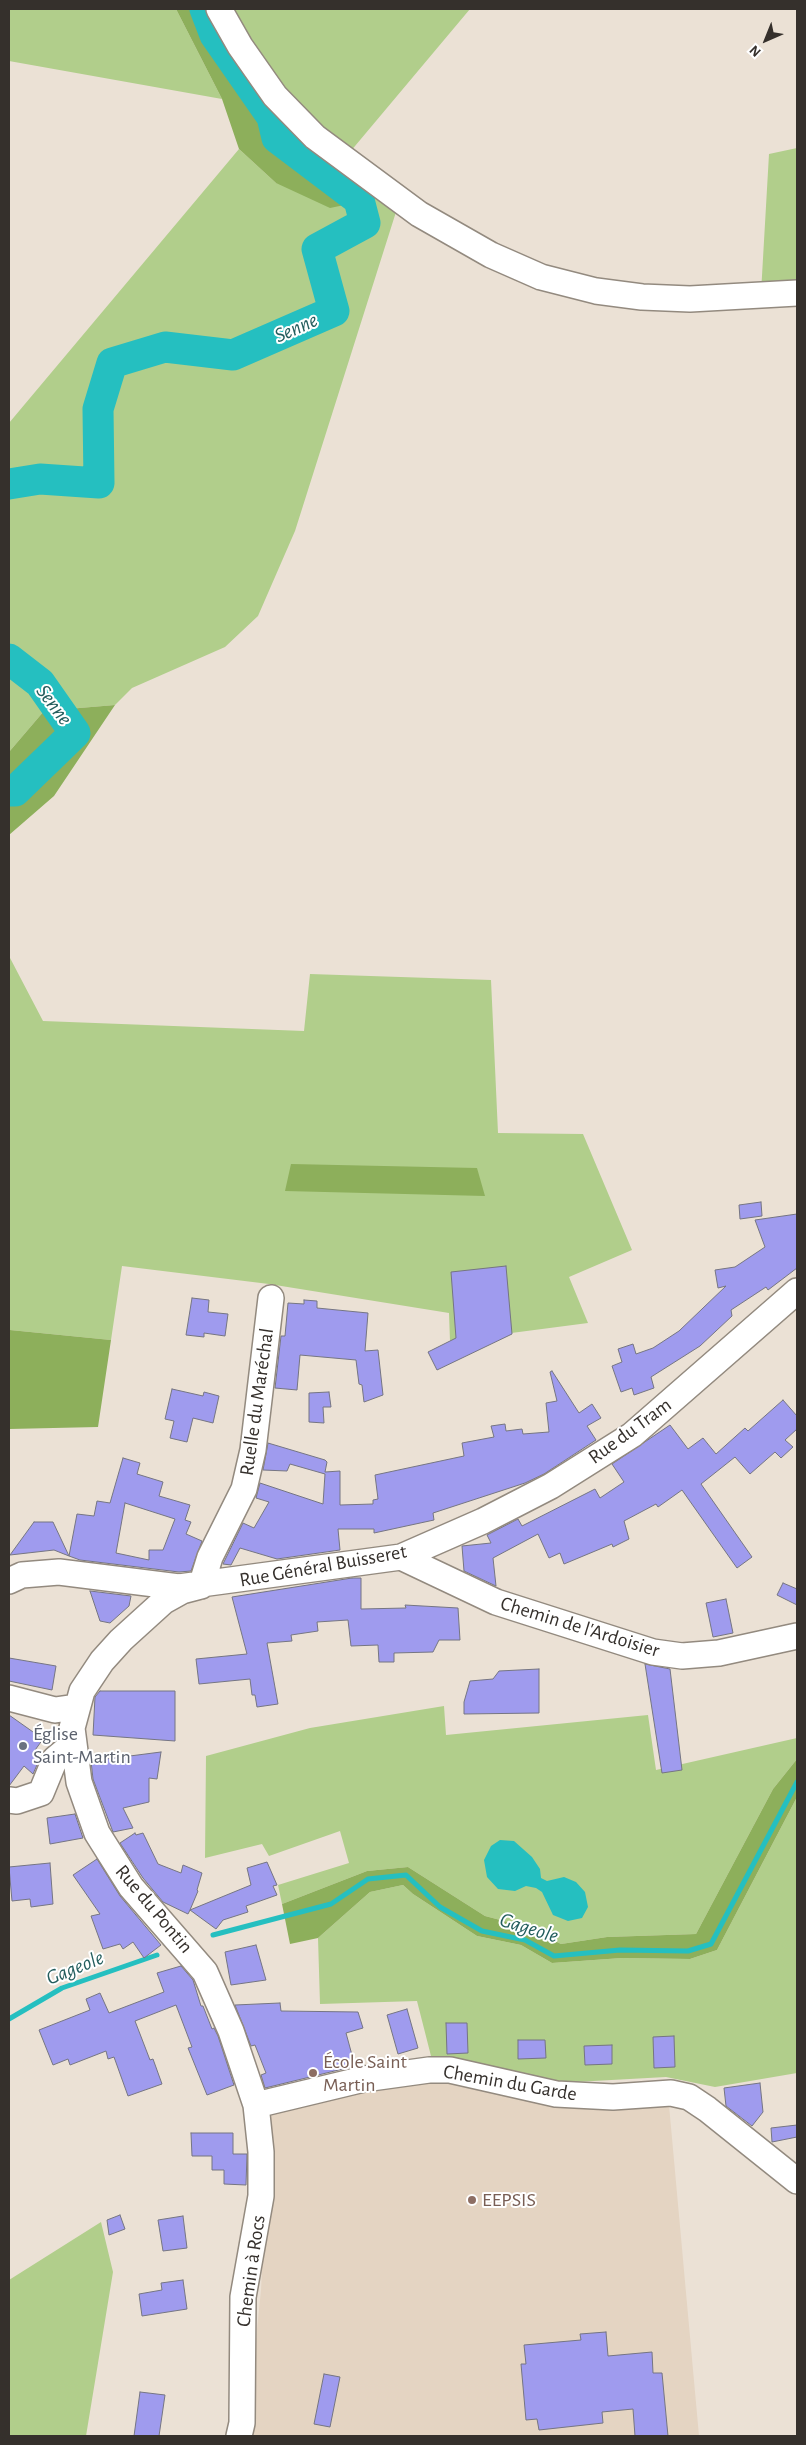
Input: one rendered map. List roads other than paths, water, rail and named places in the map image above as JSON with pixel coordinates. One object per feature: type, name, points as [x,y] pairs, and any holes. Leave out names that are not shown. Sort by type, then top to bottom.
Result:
[{"type":"street","points":[[219,9],[240,46],[274,96],[315,137],[419,214],[492,255],[541,277],[596,292],[642,297],[690,299],[797,293]]},
{"type":"street","name":"Rue du Tram","points":[[442,1539],[483,1521],[551,1486],[632,1435],[797,1291]]},
{"type":"street","name":"Ruelle du Maréchal","points":[[201,1586],[210,1557],[244,1489],[253,1450],[271,1298]]},
{"type":"street","name":"Rue Général Buisseret","points":[[201,1586],[401,1557],[442,1539]]},
{"type":"street","name":"Chemin de l'Ardoisier","points":[[401,1557],[496,1602],[653,1652],[682,1656],[719,1653],[797,1636]]},
{"type":"street","points":[[9,1582],[22,1575],[59,1572],[179,1587],[201,1586]]},
{"type":"street","name":"Rue du Pontin","points":[[201,1586],[182,1591],[164,1601],[121,1640],[87,1682],[76,1707],[72,1728],[73,1744],[78,1782],[97,1833],[131,1887],[205,1972],[231,2031],[256,2105]]},
{"type":"street","points":[[9,1698],[55,1710],[76,1707]]},
{"type":"street","points":[[9,1800],[17,1801],[41,1793],[55,1759],[73,1744]]},
{"type":"street","name":"Chemin du Garde","points":[[256,2105],[364,2079],[429,2070],[450,2070],[556,2094],[613,2097],[672,2093],[689,2097],[707,2108],[797,2181]]},
{"type":"street","name":"Chemin à Rocs","points":[[239,2436],[242,2423],[243,2297],[261,2196],[261,2152],[256,2105]]},
{"type":"water","points":[[500,1840],[514,1841],[532,1857],[540,1869],[541,1878],[547,1881],[564,1877],[576,1882],[585,1892],[588,1907],[582,1918],[568,1921],[553,1915],[542,1892],[536,1888],[526,1886],[515,1891],[498,1889],[487,1877],[484,1860],[491,1846]]},
{"type":"waterway","name":"Senne","points":[[9,484],[40,479],[99,483],[98,409],[112,363],[165,347],[233,355],[334,311],[317,249],[365,223],[359,200],[277,138],[272,117],[215,35],[205,9]]},
{"type":"waterway","name":"Senne","points":[[9,659],[40,683],[75,733],[15,791],[9,791]]},
{"type":"waterway","name":"Gageole","points":[[213,1935],[331,1904],[368,1879],[406,1875],[440,1907],[482,1931],[525,1940],[554,1956],[620,1950],[688,1951],[711,1944],[797,1782]]},
{"type":"waterway","name":"Gageole","points":[[9,2019],[62,1988],[157,1955]]},
{"type":"place","name":"Église Saint-Martin","points":[[23,1746]]},
{"type":"place","name":"École Saint Martin","points":[[313,2073]]},
{"type":"place","name":"EEPSIS","points":[[472,2200]]}]
